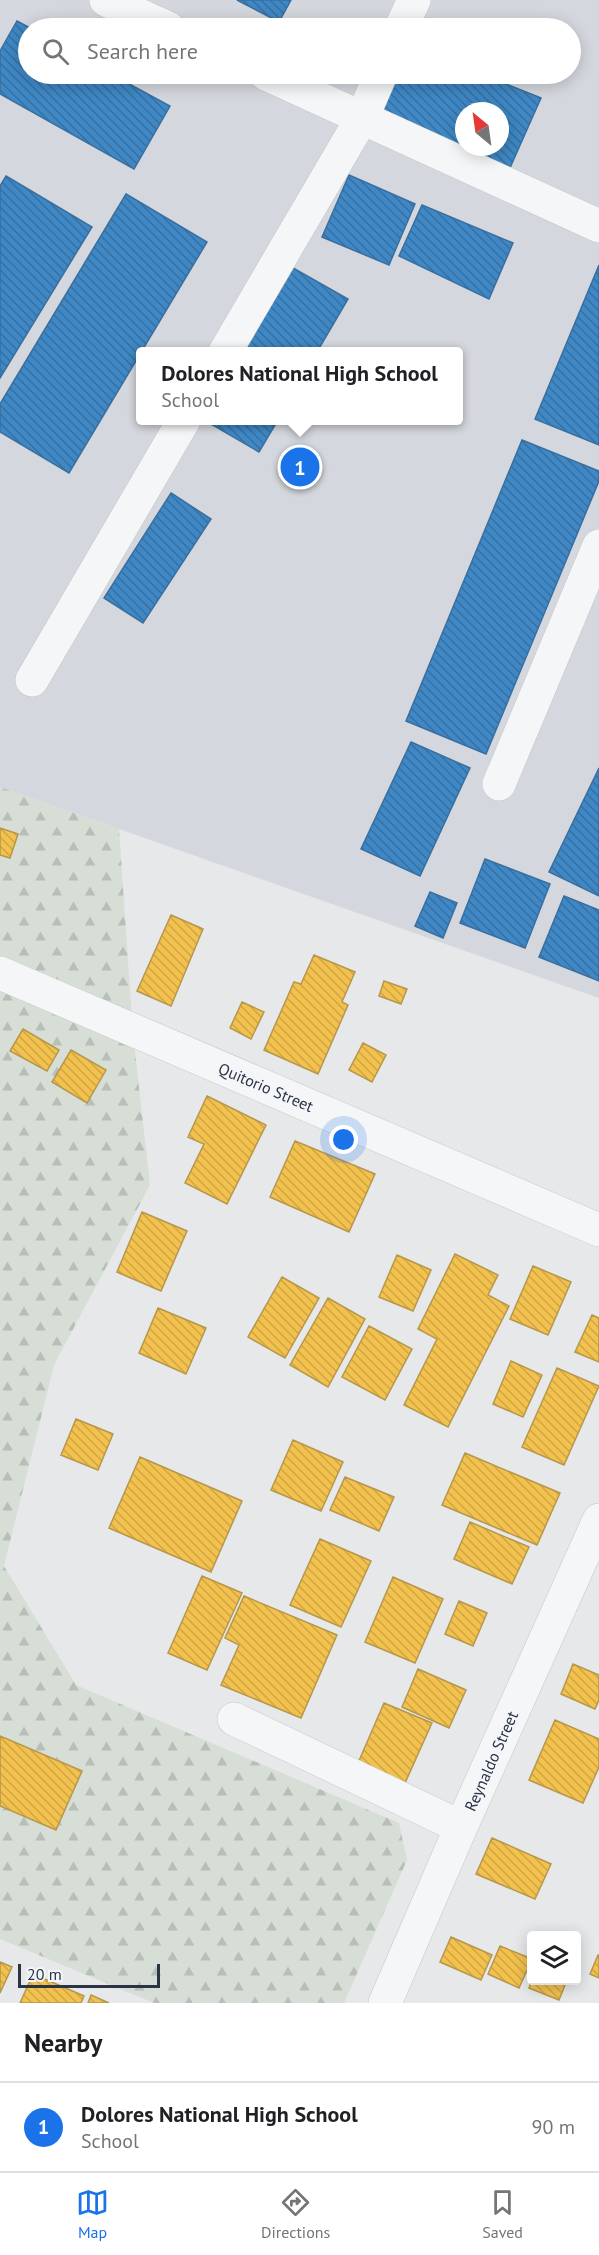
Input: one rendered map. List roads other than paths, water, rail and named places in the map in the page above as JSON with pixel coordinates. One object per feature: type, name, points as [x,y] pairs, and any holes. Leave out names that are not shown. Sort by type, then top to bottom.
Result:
[{"type":"street","points":[[106,0],[146,18]]},
{"type":"street","points":[[406,18],[414,0]]},
{"type":"street","points":[[288,84],[599,226]]},
{"type":"street","points":[[227,347],[362,118],[377,84]]},
{"type":"street","points":[[32,680],[181,425]]},
{"type":"street","points":[[499,784],[599,546]]},
{"type":"street","name":"Quitorio Street","points":[[0,973],[599,1230]]},
{"type":"street","name":"Reynaldo Street","points":[[386,2003],[461,1827],[599,1520]]},
{"type":"street","points":[[234,1719],[461,1827]]},
{"type":"place","name":"Dolores National High School","points":[[300,467]]}]
